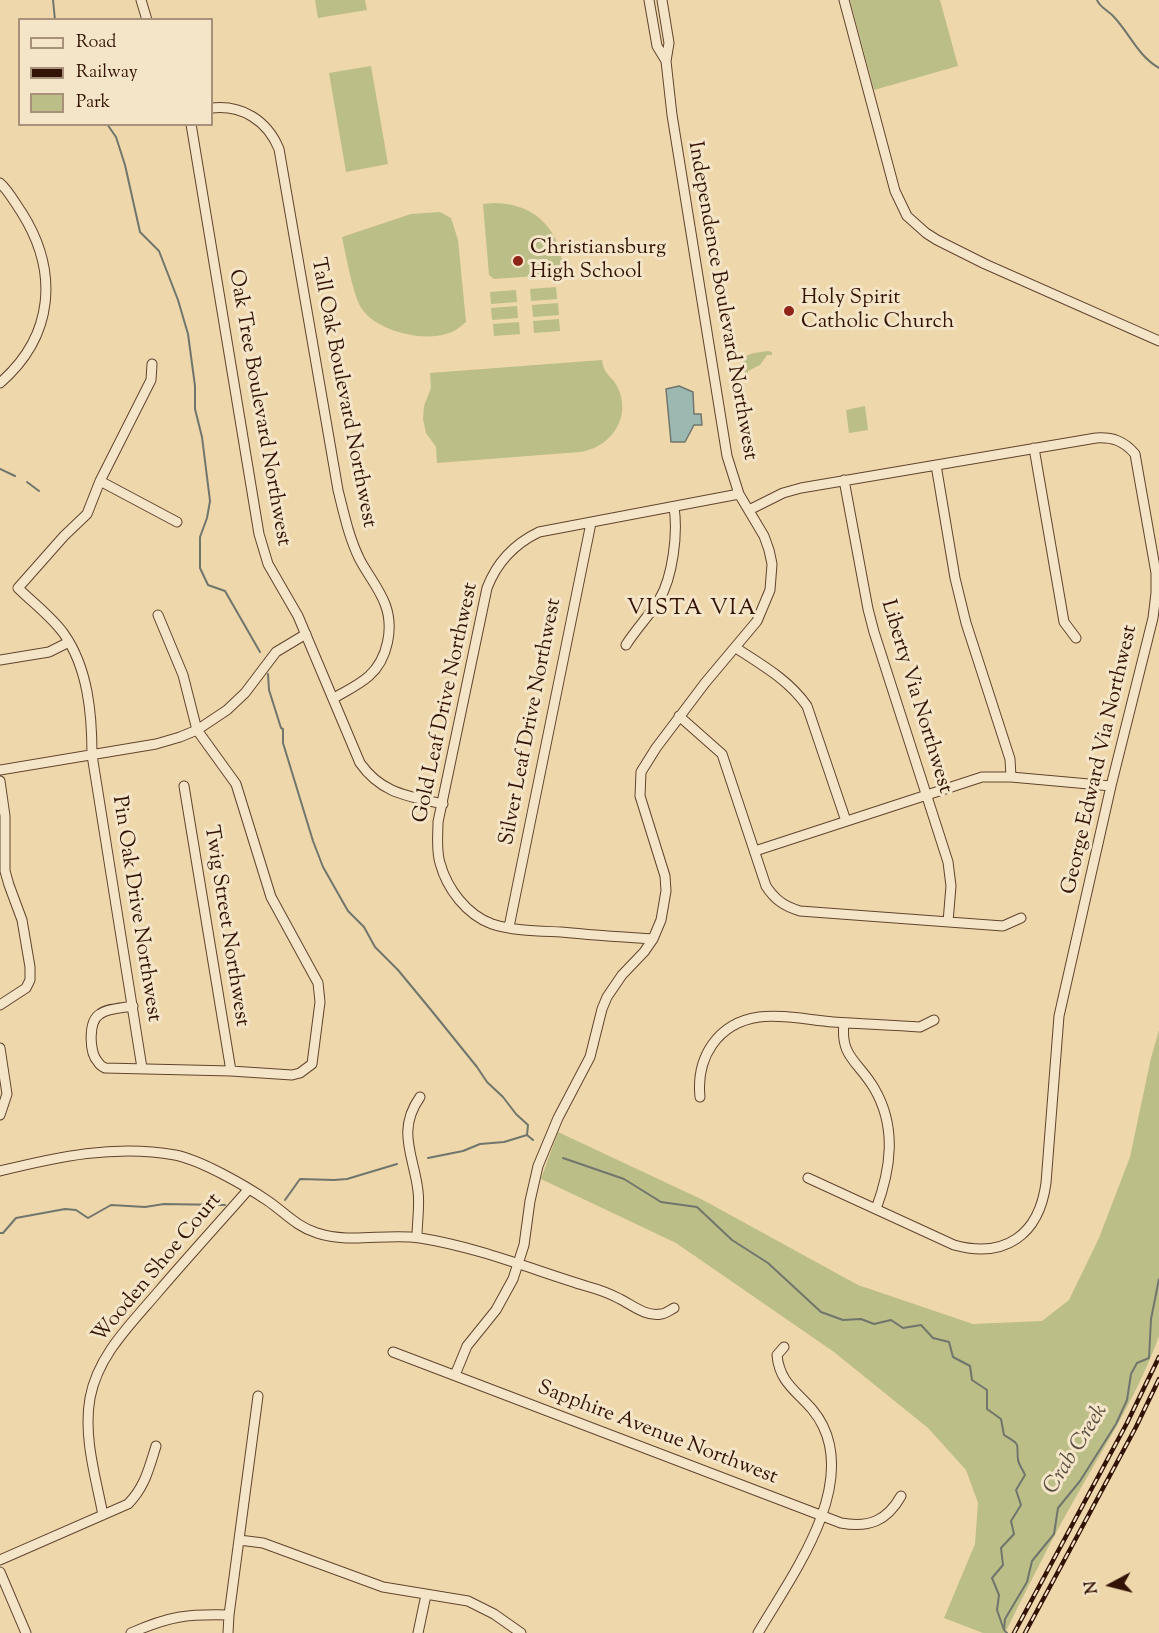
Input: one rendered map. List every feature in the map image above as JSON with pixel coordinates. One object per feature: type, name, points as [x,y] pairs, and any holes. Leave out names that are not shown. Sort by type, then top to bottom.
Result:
[{"type":"street","points":[[141,0],[146,18]]},
{"type":"street","name":"Independence Boulevard Northwest","points":[[649,0],[657,46],[666,61]]},
{"type":"street","name":"Independence Boulevard Northwest","points":[[455,1375],[467,1346],[505,1296],[518,1265],[524,1245],[538,1166],[558,1118],[590,1057],[602,1008],[614,986],[653,939],[661,920],[666,891],[661,861],[640,796],[641,772],[679,716],[736,648],[762,612],[772,577],[769,550],[739,494],[727,456],[672,115],[666,61],[669,43],[662,0]]},
{"type":"street","points":[[844,0],[893,184],[907,216],[926,233],[985,264],[1159,341]]},
{"type":"street","name":"Tall Oak Boulevard Northwest","points":[[213,108],[234,108],[253,117],[268,129],[279,149],[338,490],[351,539],[360,560],[386,605],[389,618],[388,638],[380,663],[368,677],[334,698]]},
{"type":"street","name":"Oak Tree Boulevard Northwest","points":[[190,126],[259,534],[268,564],[298,616],[360,763],[379,783],[402,795],[442,804]]},
{"type":"street","points":[[0,183],[9,193],[35,235],[44,263],[46,286],[43,316],[36,337],[21,362],[0,383]]},
{"type":"street","points":[[152,364],[152,380],[100,481],[177,522]]},
{"type":"street","name":"George Edward Via Northwest","points":[[749,510],[783,493],[844,480],[1096,438],[1109,438],[1119,440],[1135,454],[1154,550],[1156,592],[1153,618],[1111,786],[1059,1016],[1047,1183],[1036,1219],[1028,1230],[1010,1243],[997,1248],[970,1249],[954,1245],[808,1178]]},
{"type":"street","points":[[1034,448],[1064,622],[1076,638]]},
{"type":"street","points":[[936,465],[955,578],[966,623],[1010,759],[1011,777]]},
{"type":"street","name":"Liberty Via Northwest","points":[[844,480],[868,609],[950,874],[948,922]]},
{"type":"street","name":"Pin Oak Drive Northwest","points":[[100,481],[87,514],[64,536],[18,588],[64,633],[84,677],[92,736],[92,755],[142,1068]]},
{"type":"street","name":"Gold Leaf Drive Northwest","points":[[653,939],[509,927],[478,918],[464,906],[447,880],[440,862],[437,843],[438,822],[484,598],[493,572],[504,558],[526,538],[539,532],[739,494]]},
{"type":"street","points":[[626,645],[661,597],[668,579],[675,534],[674,507]]},
{"type":"street","name":"Silver Leaf Drive Northwest","points":[[509,927],[591,523]]},
{"type":"street","points":[[133,1006],[100,1014],[93,1023],[91,1030],[95,1058],[99,1064],[111,1069],[142,1068],[292,1075],[300,1073],[312,1064],[320,993],[316,979],[267,888],[236,784],[197,730],[183,675],[158,615]]},
{"type":"street","points":[[0,771],[180,738],[197,730],[236,702],[276,652],[306,634]]},
{"type":"street","points":[[0,660],[49,652],[69,642]]},
{"type":"street","points":[[736,648],[784,680],[807,706],[846,821]]},
{"type":"street","points":[[679,716],[722,754],[766,886],[780,903],[800,911],[1003,926],[1021,918]]},
{"type":"street","points":[[755,850],[982,777],[1011,777],[1111,786]]},
{"type":"street","points":[[0,781],[5,816],[5,871],[22,920],[30,980],[26,988],[0,1005]]},
{"type":"street","name":"Twig Street Northwest","points":[[184,786],[231,1071]]},
{"type":"street","points":[[700,1097],[698,1081],[706,1052],[714,1040],[735,1025],[759,1017],[920,1027],[934,1020]]},
{"type":"street","points":[[844,1023],[844,1045],[875,1089],[887,1121],[890,1154],[884,1187],[876,1209]]},
{"type":"street","points":[[0,1048],[6,1094],[0,1115]]},
{"type":"street","points":[[417,1237],[418,1188],[409,1153],[408,1131],[414,1106],[420,1097]]},
{"type":"street","points":[[0,1171],[86,1152],[149,1152],[176,1155],[196,1162],[268,1201],[301,1227],[316,1233],[334,1238],[417,1237],[448,1243],[602,1291],[649,1313],[662,1314],[674,1308]]},
{"type":"street","name":"Wooden Shoe Court","points":[[104,1515],[94,1470],[89,1422],[90,1399],[95,1380],[112,1348],[128,1327],[248,1190]]},
{"type":"street","points":[[758,1633],[810,1544],[821,1516],[832,1475],[829,1442],[813,1410],[783,1378],[778,1368],[777,1355],[784,1347]]},
{"type":"street","name":"Sapphire Avenue Northwest","points":[[393,1352],[841,1523],[868,1524],[894,1509],[901,1496]]},
{"type":"street","points":[[228,1633],[258,1396]]},
{"type":"street","points":[[0,1560],[128,1504],[138,1494],[146,1480],[156,1446]]},
{"type":"street","points":[[238,1540],[263,1543],[383,1587],[468,1601],[494,1614],[521,1633]]},
{"type":"street","points":[[0,1572],[27,1633]]},
{"type":"street","points":[[418,1633],[426,1595]]},
{"type":"street","points":[[131,1633],[172,1617],[229,1615]]},
{"type":"green space","points":[[315,0],[365,0],[367,10],[318,18]]},
{"type":"green space","points":[[850,0],[940,0],[958,66],[874,90]]},
{"type":"green space","points":[[371,66],[388,164],[346,172],[329,73]]},
{"type":"green space","points":[[494,203],[524,209],[545,223],[558,245],[564,274],[494,279],[489,275],[483,204]]},
{"type":"green space","points":[[440,212],[451,218],[458,240],[466,322],[452,332],[436,336],[411,335],[385,327],[374,321],[359,304],[342,237],[411,214]]},
{"type":"green space","points":[[556,287],[557,299],[531,301],[530,289]]},
{"type":"green space","points":[[516,290],[517,302],[491,304],[490,292]]},
{"type":"green space","points":[[558,303],[559,315],[533,317],[532,305]]},
{"type":"green space","points":[[517,306],[518,318],[492,320],[491,308]]},
{"type":"green space","points":[[559,319],[560,331],[534,333],[533,321]]},
{"type":"green space","points":[[519,322],[520,334],[494,336],[493,324]]},
{"type":"green space","points":[[772,352],[772,355],[767,355],[760,365],[748,371],[746,377],[743,363],[746,356]]},
{"type":"green space","points":[[602,360],[604,369],[618,388],[622,399],[622,410],[616,430],[601,445],[580,452],[437,463],[436,447],[426,433],[423,419],[424,406],[431,388],[430,373]]},
{"type":"green space","points":[[865,406],[868,430],[849,433],[846,410]]},
{"type":"green space","points":[[1159,1030],[1159,1336],[1132,1397],[1058,1529],[1005,1633],[983,1633],[944,1618],[975,1544],[978,1503],[966,1470],[928,1428],[834,1352],[676,1243],[541,1179],[558,1132],[703,1200],[858,1285],[973,1324],[1042,1321],[1069,1300],[1099,1238],[1130,1157]]},
{"type":"water","points":[[679,386],[693,392],[694,414],[701,414],[702,425],[694,425],[685,442],[671,442],[666,389]]},
{"type":"waterway","points":[[53,0],[55,18]]},
{"type":"waterway","name":"Crab Creek","points":[[1097,0],[1120,24],[1145,57],[1159,68]]},
{"type":"waterway","points":[[108,126],[116,137],[125,165],[140,232],[159,251],[188,334],[195,386],[195,409],[202,437],[210,501],[200,537],[200,568],[208,585],[225,591],[260,652]]},
{"type":"waterway","points":[[0,469],[15,476]]},
{"type":"waterway","points":[[27,482],[39,491]]},
{"type":"waterway","points":[[268,674],[269,690],[283,729],[283,743],[323,867],[348,911],[364,927],[375,947],[398,970],[487,1082],[528,1125],[527,1135]]},
{"type":"waterway","points":[[527,1135],[533,1140]]},
{"type":"waterway","points":[[428,1158],[463,1151],[480,1144],[504,1142],[527,1135]]},
{"type":"waterway","points":[[563,1158],[624,1179],[661,1202],[697,1207],[732,1240],[768,1263],[821,1312],[843,1320],[861,1319],[874,1324],[891,1320],[903,1328],[921,1325],[933,1338],[949,1342],[953,1357],[970,1366],[972,1380],[987,1390],[987,1409],[1001,1419],[1004,1435],[1017,1445],[1019,1464],[1025,1475],[1016,1490],[1021,1505],[1011,1521],[1014,1534],[1001,1548],[1003,1565],[992,1578],[999,1595],[997,1610],[1004,1630]]},
{"type":"waterway","points":[[285,1200],[300,1179],[347,1179],[397,1164]]},
{"type":"waterway","points":[[0,1233],[3,1233],[16,1218],[65,1209],[76,1210],[88,1218],[111,1205],[145,1207],[164,1204],[225,1205]]},
{"type":"waterway","name":"Crab Creek","points":[[1007,1633],[1004,1630],[1005,1619],[1027,1582],[1032,1561],[1054,1534],[1058,1508],[1080,1481],[1116,1424],[1127,1400],[1131,1374],[1137,1363],[1149,1358],[1151,1319],[1159,1279]]},
{"type":"railway","points":[[1014,1633],[1127,1423],[1159,1357]]},
{"type":"railway","points":[[1025,1633],[1136,1427],[1159,1379]]},
{"type":"place","name":"Christiansburg High School","points":[[518,261]]},
{"type":"place","name":"Holy Spirit Catholic Church","points":[[789,311]]},
{"type":"district","name":"VISTA VIA","points":[[692,610]]}]
